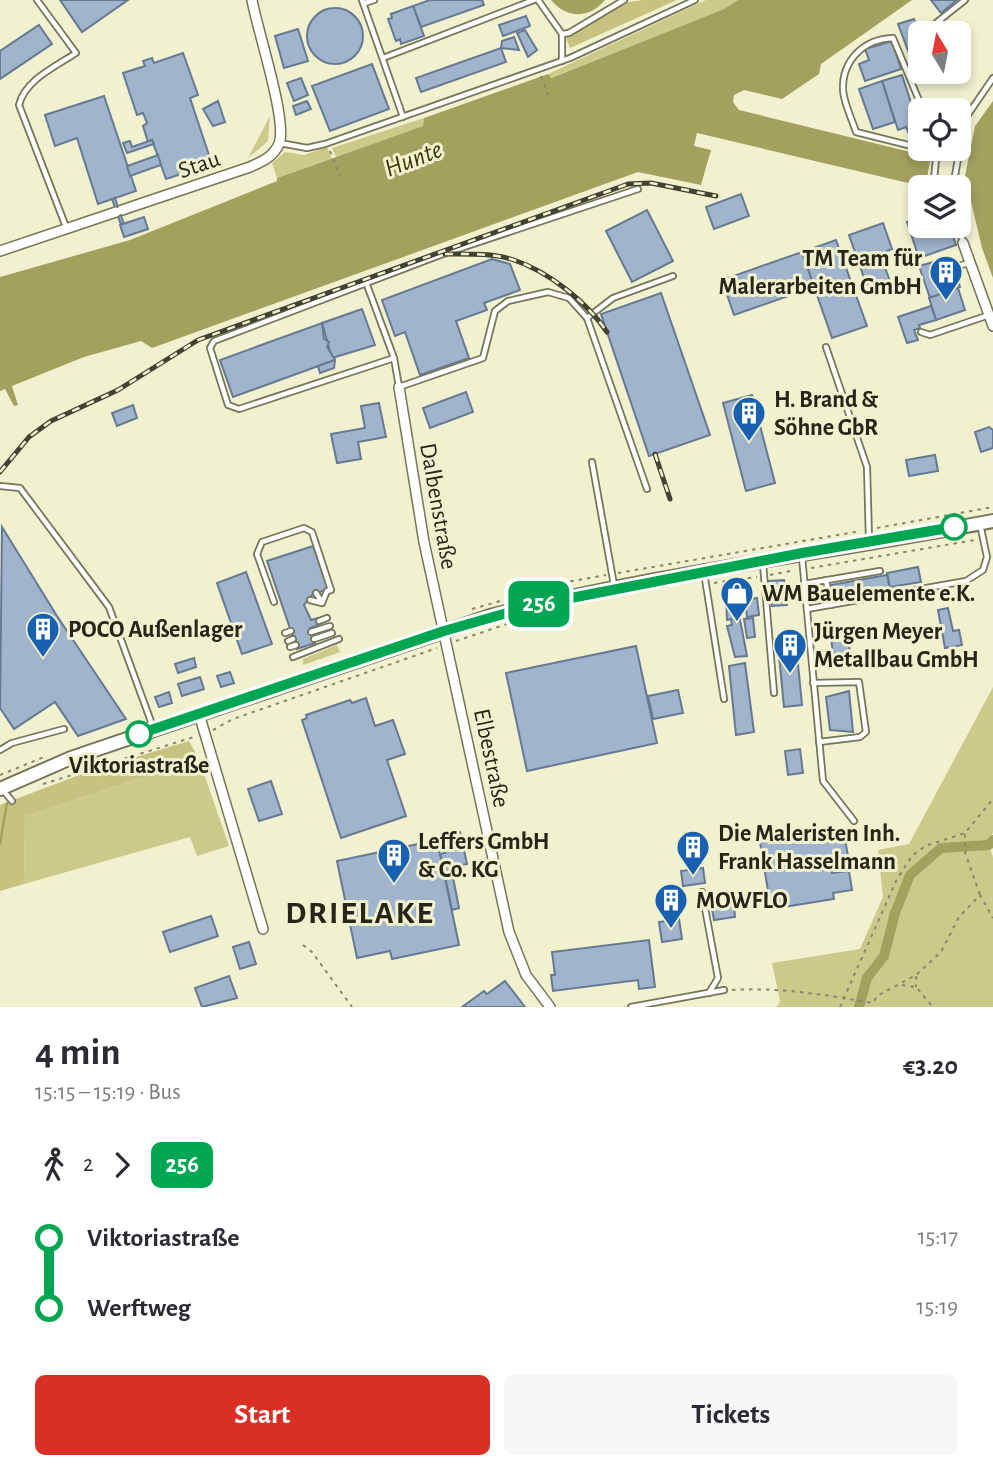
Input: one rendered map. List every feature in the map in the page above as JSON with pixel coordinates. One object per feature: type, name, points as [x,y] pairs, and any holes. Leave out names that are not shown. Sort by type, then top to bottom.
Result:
[{"type":"main road","points":[[1,789],[71,758],[199,714],[446,637],[535,605],[614,588],[705,577],[763,560],[987,522]]},
{"type":"street","points":[[253,0],[280,121],[279,142]]},
{"type":"street","name":"Stau","points":[[0,251],[267,160],[279,142]]},
{"type":"street","points":[[963,243],[993,326]]},
{"type":"street","name":"Dalbenstraße","points":[[399,387],[424,542],[446,637]]},
{"type":"street","name":"Elbestraße","points":[[446,637],[509,932],[526,975],[550,1007]]},
{"type":"street","points":[[199,714],[263,929]]},
{"type":"lane","points":[[37,0],[76,53],[22,92],[19,105],[66,228]]},
{"type":"lane","points":[[374,0],[364,2],[403,117]]},
{"type":"lane","points":[[383,58],[536,0],[562,34],[562,61]]},
{"type":"lane","points":[[562,34],[624,0]]},
{"type":"lane","points":[[279,142],[307,148],[403,117],[562,61],[695,0]]},
{"type":"lane","points":[[939,21],[965,0]]},
{"type":"lane","points":[[908,144],[856,132],[843,93],[844,74],[859,49],[879,38],[893,38],[918,98]]},
{"type":"lane","points":[[955,175],[965,120],[993,78]]},
{"type":"lane","points":[[394,358],[239,409],[228,404],[210,348],[214,341],[443,254],[638,189]]},
{"type":"lane","points":[[962,238],[963,243]]},
{"type":"lane","points":[[950,268],[969,263]]},
{"type":"lane","points":[[587,318],[613,298],[673,276]]},
{"type":"lane","points":[[367,285],[394,358],[399,387],[483,358],[495,311],[508,301],[548,292],[569,298],[587,318],[648,489]]},
{"type":"lane","points":[[921,332],[930,335],[989,315]]},
{"type":"lane","points":[[826,347],[867,467],[869,541]]},
{"type":"lane","points":[[592,462],[614,588]]},
{"type":"lane","points":[[0,486],[20,488],[109,607],[153,730]]},
{"type":"lane","points":[[807,609],[966,581],[983,570],[987,557],[983,539],[987,522]]},
{"type":"lane","points":[[274,602],[257,554],[262,542],[304,528],[312,532],[331,590],[327,592],[322,603]]},
{"type":"lane","points":[[802,553],[822,781],[854,821]]},
{"type":"lane","points":[[763,560],[774,693]]},
{"type":"lane","points":[[804,584],[880,571]]},
{"type":"lane","points":[[705,577],[724,699]]},
{"type":"lane","points":[[827,580],[831,605]]},
{"type":"lane","points":[[322,603],[323,591]]},
{"type":"lane","points":[[316,593],[322,603]]},
{"type":"lane","points":[[310,600],[322,603]]},
{"type":"lane","points":[[319,621],[327,618]]},
{"type":"lane","points":[[311,632],[330,626]]},
{"type":"lane","points":[[314,639],[332,633]]},
{"type":"lane","points":[[293,657],[339,639]]},
{"type":"lane","points":[[813,683],[859,682],[866,732],[860,737],[818,742]]},
{"type":"lane","points":[[0,750],[12,743],[64,730]]},
{"type":"lane","points":[[1,789],[12,801]]},
{"type":"lane","points":[[702,892],[718,978],[709,993]]},
{"type":"lane","points":[[631,1007],[724,990]]},
{"type":"lane","points":[[665,1002],[671,1007]]},
{"type":"path","points":[[541,76],[550,100]]},
{"type":"path","points":[[330,150],[340,176]]},
{"type":"path","points":[[705,577],[723,583],[983,539]]},
{"type":"path","points":[[34,787],[206,734],[233,719],[446,637],[513,622]]},
{"type":"path","points":[[993,799],[965,833],[964,841],[979,895],[993,918]]},
{"type":"path","points":[[839,1007],[897,879],[912,856],[925,846],[965,833]]},
{"type":"path","points":[[724,990],[764,988],[853,998],[873,1003],[877,996],[902,985],[916,975],[941,952],[959,917],[979,895]]},
{"type":"path","points":[[303,944],[312,952],[352,1007]]},
{"type":"path","points":[[916,975],[916,987],[933,1007]]},
{"type":"path","points":[[902,985],[916,987]]},
{"type":"shaded area","points":[[677,0],[570,48],[566,38],[622,3]]},
{"type":"shaded area","points":[[706,0],[738,0],[724,9],[550,78],[548,74]]},
{"type":"shaded area","points":[[270,116],[268,141],[248,158]]},
{"type":"shaded area","points":[[424,118],[423,126],[336,157],[332,148]]},
{"type":"shaded area","points":[[327,147],[332,158],[277,178],[272,163],[285,152],[304,155]]},
{"type":"shaded area","points":[[337,645],[340,652],[303,665],[303,659]]},
{"type":"shaded area","points":[[993,687],[993,832],[989,845],[993,857],[993,1007],[777,1007],[780,1001],[772,963],[860,949],[883,897],[878,850],[909,844]]},
{"type":"shaded area","points":[[189,741],[199,759],[25,816],[24,884],[0,891],[0,805],[87,772]]},
{"type":"shaded area","points":[[199,759],[229,846],[197,856],[190,837],[24,884],[25,816]]},
{"type":"water","points":[[551,0],[605,0],[592,11],[578,14],[564,11]]},
{"type":"water","name":"Hunte","points":[[738,0],[912,0],[821,64],[819,74],[782,99],[744,90],[734,95],[733,102],[739,110],[908,151],[908,161],[930,161],[927,175],[908,175],[908,183],[697,133],[694,146],[711,150],[701,185],[638,172],[152,348],[141,341],[84,357],[12,386],[18,405],[14,406],[5,389],[0,391],[0,277],[130,240],[277,181],[277,178],[423,126],[424,118],[548,74],[551,78],[724,9]]},
{"type":"water","points":[[993,101],[993,278],[982,248],[971,201],[971,175],[965,175],[968,161],[971,161],[975,126]]},
{"type":"building","points":[[60,0],[128,0],[82,32]]},
{"type":"building","points":[[430,0],[482,0],[484,5],[421,27],[413,6]]},
{"type":"building","points":[[931,0],[957,0],[941,13]]},
{"type":"building","points":[[413,6],[424,36],[401,44],[400,39],[396,41],[388,19],[392,18],[391,14]]},
{"type":"building","points":[[330,8],[340,8],[355,16],[361,25],[361,47],[355,56],[340,64],[330,64],[312,52],[307,41],[307,31],[319,13]]},
{"type":"building","points":[[526,16],[530,26],[503,36],[499,25]]},
{"type":"building","points":[[914,19],[915,21],[908,21],[908,51],[898,24]]},
{"type":"building","points":[[39,25],[52,44],[0,79],[0,51]]},
{"type":"building","points":[[298,29],[308,61],[284,68],[275,36]]},
{"type":"building","points":[[525,30],[537,50],[528,57],[517,33]]},
{"type":"building","points":[[514,37],[519,50],[501,48],[502,41]]},
{"type":"building","points":[[892,41],[901,69],[865,81],[859,64],[869,60],[865,49]]},
{"type":"building","points":[[501,48],[506,62],[421,92],[416,78]]},
{"type":"building","points":[[183,53],[198,95],[190,98],[212,164],[166,179],[152,140],[148,142],[143,126],[147,123],[143,113],[137,115],[123,73],[145,66],[143,61],[152,58],[154,63]]},
{"type":"building","points":[[372,64],[389,109],[330,131],[312,86]]},
{"type":"building","points":[[902,75],[910,98],[908,132],[906,127],[898,130],[882,81]]},
{"type":"building","points":[[301,78],[308,95],[294,101],[287,83]]},
{"type":"building","points":[[882,81],[895,122],[873,129],[859,89]]},
{"type":"building","points":[[104,96],[136,191],[98,204],[77,138],[55,146],[45,115]]},
{"type":"building","points":[[218,101],[225,122],[213,126],[203,109]]},
{"type":"building","points":[[307,101],[311,109],[296,115],[293,106]]},
{"type":"building","points":[[152,140],[154,144],[127,153],[123,143],[130,141],[132,147]]},
{"type":"building","points":[[158,155],[161,165],[130,176],[127,166]]},
{"type":"building","points":[[741,194],[749,216],[714,229],[706,207]]},
{"type":"building","points":[[115,198],[124,224],[121,225],[112,199]]},
{"type":"building","points":[[647,210],[673,261],[632,282],[606,231]]},
{"type":"building","points":[[144,217],[148,229],[124,237],[120,225]]},
{"type":"building","points":[[883,223],[892,249],[880,254],[891,284],[869,292],[849,235]]},
{"type":"building","points":[[912,238],[954,238],[956,245],[919,258]]},
{"type":"building","points":[[836,240],[867,326],[832,338],[802,252]]},
{"type":"building","points":[[802,252],[814,287],[734,315],[722,280]]},
{"type":"building","points":[[492,259],[510,264],[520,290],[484,303],[487,310],[456,321],[469,358],[420,375],[405,332],[395,336],[382,300]]},
{"type":"building","points":[[937,261],[942,277],[956,273],[960,287],[930,298],[919,266]]},
{"type":"building","name":"TM Team für Malerarbeiten GmbH","points":[[958,288],[965,310],[936,320],[929,298]]},
{"type":"building","points":[[661,293],[710,435],[649,456],[601,314]]},
{"type":"building","points":[[931,306],[936,320],[919,325],[920,328],[914,330],[918,340],[907,343],[898,317]]},
{"type":"building","points":[[362,309],[375,345],[332,358],[322,323]]},
{"type":"building","points":[[322,323],[324,339],[329,342],[327,347],[335,360],[233,397],[220,360]]},
{"type":"building","points":[[335,360],[334,368],[320,373],[318,366]]},
{"type":"building","points":[[466,392],[473,412],[430,428],[423,408]]},
{"type":"building","name":"H. Brand & Söhne GbR","points":[[752,395],[775,483],[746,491],[723,403]]},
{"type":"building","points":[[379,403],[386,437],[358,442],[361,459],[337,463],[331,434],[365,428],[361,406]]},
{"type":"building","points":[[133,405],[137,418],[117,426],[112,413]]},
{"type":"building","points":[[989,427],[993,430],[993,448],[981,452],[975,432]]},
{"type":"building","points":[[935,455],[938,471],[909,476],[906,460]]},
{"type":"building","name":"POCO Außenlager","points":[[2,527],[126,719],[78,736],[55,702],[14,729],[0,708]]},
{"type":"building","points":[[313,546],[328,589],[312,595],[304,605],[311,620],[318,618],[320,624],[310,628],[315,643],[297,649],[267,561]]},
{"type":"building","points":[[918,567],[921,582],[890,587],[887,573]]},
{"type":"building","points":[[246,572],[272,644],[242,654],[217,583]]},
{"type":"building","points":[[887,575],[890,590],[833,600],[831,585]]},
{"type":"building","points":[[784,580],[787,605],[772,606],[769,581]]},
{"type":"building","name":"WM Bauelemente e.K.","points":[[734,588],[747,656],[735,657],[727,626],[732,625],[731,619],[727,620],[726,598],[723,598],[722,592]]},
{"type":"building","points":[[757,598],[759,615],[747,617],[745,600]]},
{"type":"building","points":[[948,608],[953,631],[959,630],[962,645],[945,648],[938,610]]},
{"type":"building","points":[[753,618],[755,637],[747,638],[744,619]]},
{"type":"building","points":[[847,635],[850,652],[833,654],[831,637]]},
{"type":"building","name":"Jürgen Meyer Metallbau GmbH","points":[[796,643],[802,705],[784,707],[778,645]]},
{"type":"building","points":[[636,646],[657,743],[527,771],[506,673]]},
{"type":"building","points":[[194,658],[196,667],[178,673],[175,664]]},
{"type":"building","points":[[745,663],[754,732],[736,735],[729,666]]},
{"type":"building","points":[[230,672],[234,683],[221,687],[217,676]]},
{"type":"building","points":[[200,677],[204,689],[182,696],[178,684]]},
{"type":"building","points":[[678,690],[683,713],[653,719],[648,696]]},
{"type":"building","points":[[849,691],[853,732],[830,730],[826,697]]},
{"type":"building","points":[[169,692],[172,703],[159,707],[155,697]]},
{"type":"building","points":[[366,698],[375,726],[393,720],[405,754],[387,760],[406,816],[341,838],[302,720],[307,718],[306,715],[350,700],[352,703]]},
{"type":"building","points":[[800,749],[803,773],[788,775],[785,751]]},
{"type":"building","points":[[271,781],[282,814],[259,821],[248,789]]},
{"type":"building","points":[[827,831],[828,836],[844,834],[848,856],[829,859],[832,873],[849,871],[852,890],[833,893],[834,899],[771,909],[760,842]]},
{"type":"building","points":[[460,832],[467,864],[451,867],[459,908],[452,910],[440,854],[445,853],[441,836]]},
{"type":"building","name":"Leffers GmbH & Co. KG","points":[[437,840],[459,945],[392,959],[390,951],[357,958],[337,861]]},
{"type":"building","name":"Die Maleristen Inh. Frank Hasselmann","points":[[703,868],[705,883],[683,886],[681,871]]},
{"type":"building","points":[[734,906],[735,917],[714,920],[712,909]]},
{"type":"building","points":[[211,916],[218,936],[170,952],[163,932]]},
{"type":"building","name":"MOWFLO","points":[[679,919],[682,939],[662,942],[659,922]]},
{"type":"building","points":[[649,940],[655,987],[639,989],[638,980],[553,991],[551,975],[555,975],[552,952]]},
{"type":"building","points":[[249,942],[256,964],[240,969],[233,947]]},
{"type":"building","points":[[229,976],[237,998],[202,1007],[195,988]]},
{"type":"building","points":[[505,981],[525,1007],[462,1007],[484,991],[487,994]]},
{"type":"waterway","points":[[0,844],[7,803]]},
{"type":"waterway","points":[[859,1007],[867,978],[884,956],[895,913],[910,875],[941,848],[989,845],[993,840]]},
{"type":"railway","points":[[0,472],[29,437],[51,421],[118,390],[198,340],[628,184],[651,183],[716,196]]},
{"type":"railway","points":[[445,254],[497,256],[527,265],[554,280],[578,299],[607,332]]},
{"type":"railway","points":[[655,454],[670,499]]},
{"type":"bus line","name":"256","points":[[139,734],[490,616],[637,584],[954,527]]},
{"type":"place","name":"TM Team für Malerarbeiten GmbH","points":[[946,302]]},
{"type":"place","name":"H. Brand & Söhne GbR","points":[[749,443]]},
{"type":"place","name":"WM Bauelemente e.K.","points":[[737,623]]},
{"type":"place","name":"POCO Außenlager","points":[[43,659]]},
{"type":"place","name":"Jürgen Meyer Metallbau GmbH","points":[[790,675]]},
{"type":"place","name":"Viktoriastraße","points":[[139,734]]},
{"type":"place","name":"Die Maleristen Inh. Frank Hasselmann","points":[[693,877]]},
{"type":"place","name":"Leffers GmbH & Co. KG","points":[[394,885]]},
{"type":"place","name":"MOWFLO","points":[[671,930]]},
{"type":"district","name":"DRIELAKE","points":[[360,912]]}]
